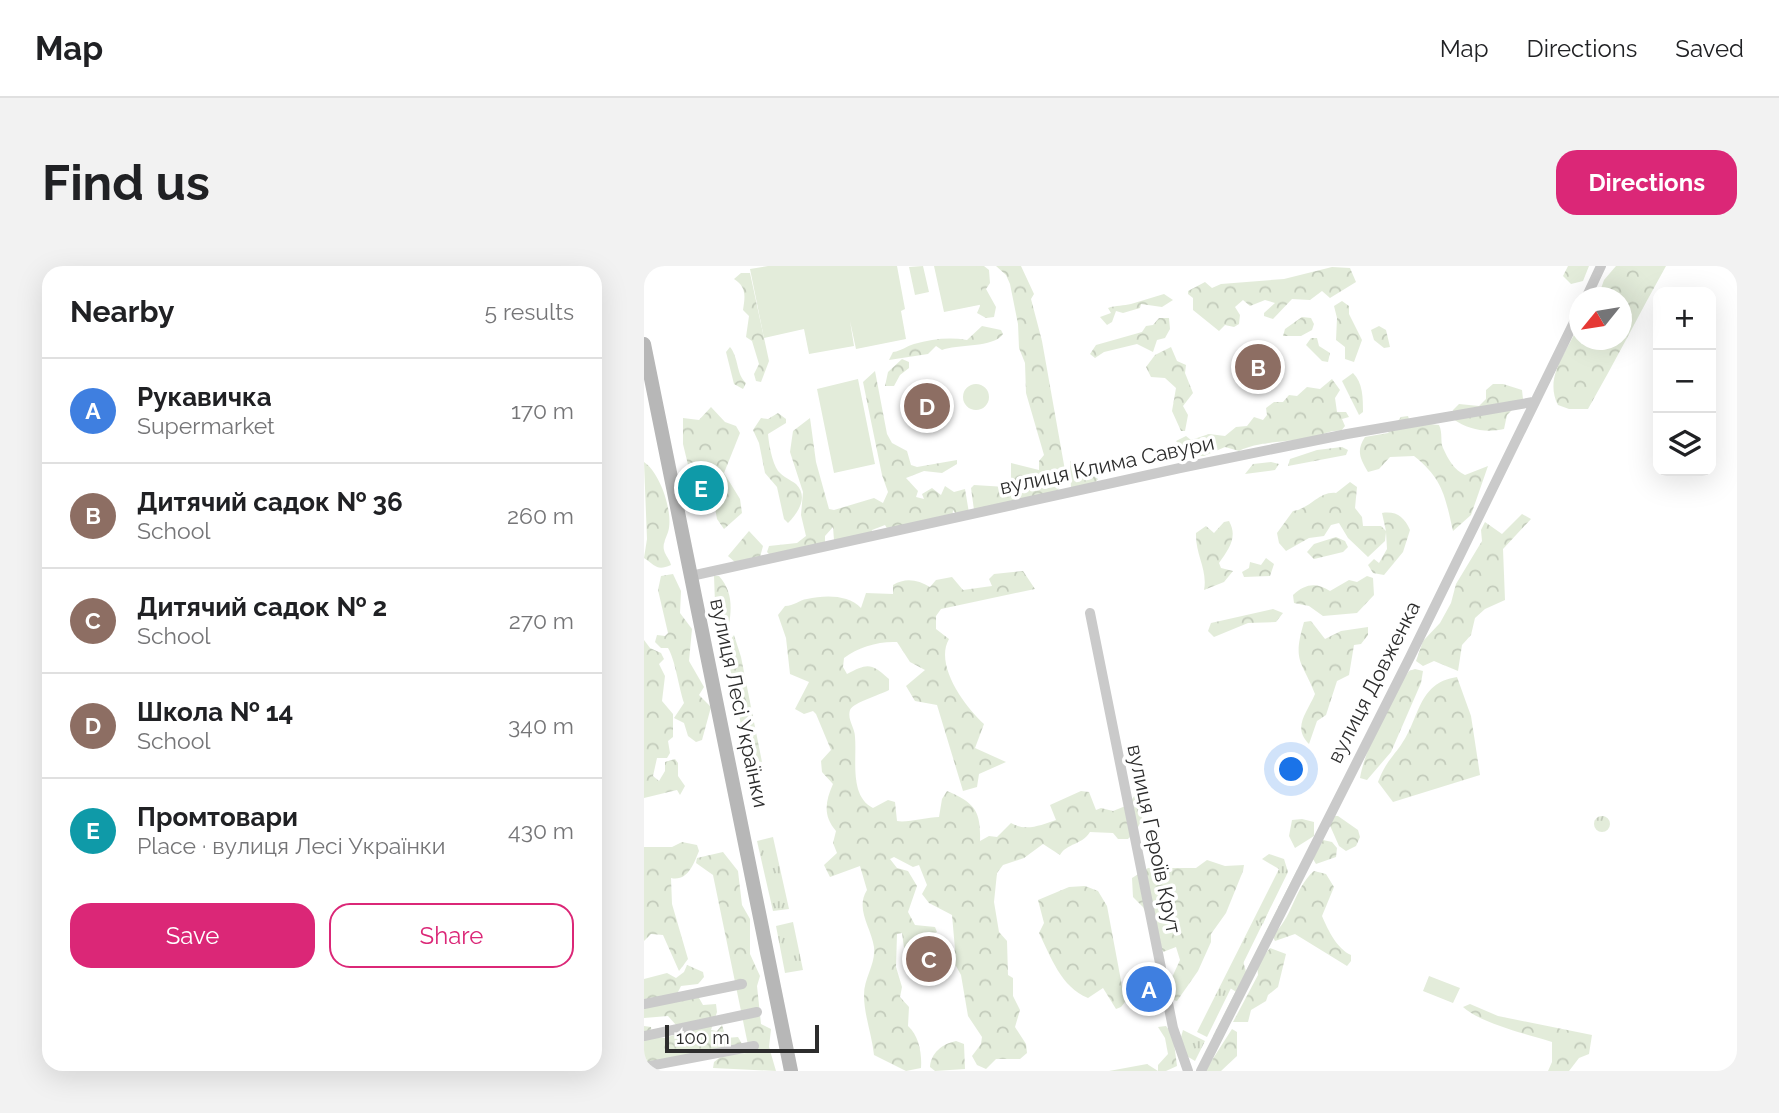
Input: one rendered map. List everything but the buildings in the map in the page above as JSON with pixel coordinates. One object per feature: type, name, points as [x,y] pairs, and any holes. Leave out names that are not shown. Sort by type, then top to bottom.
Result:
[{"type":"main road","name":"вулиця Лесі Українки","points":[[644,344],[791,1071]]},
{"type":"street","points":[[1591,287],[1601,266]]},
{"type":"street","name":"вулиця Довженка","points":[[1201,1071],[1410,657],[1569,332]]},
{"type":"street","name":"вулиця Клима Савури","points":[[691,576],[1180,468],[1347,434],[1533,402]]},
{"type":"street","name":"вулиця Героїв Крут","points":[[1090,613],[1173,1028],[1188,1071]]},
{"type":"street","points":[[644,1004],[742,984]]},
{"type":"street","points":[[644,1036],[757,1012]]},
{"type":"street","points":[[644,1067],[754,1046]]},
{"type":"green space","points":[[768,266],[897,266],[905,309],[901,311],[906,339],[856,349],[850,321],[854,346],[809,354],[804,329],[764,338],[750,269]]},
{"type":"green space","points":[[923,266],[929,292],[915,295],[909,267]]},
{"type":"green space","points":[[934,266],[976,266],[984,304],[944,312]]},
{"type":"green space","points":[[974,266],[984,266],[989,270],[990,283],[986,289],[996,307],[994,317],[986,318],[977,313],[980,306]]},
{"type":"green space","points":[[996,266],[1021,266],[1034,294],[1031,299],[1042,341],[1066,476],[1057,492],[974,510],[971,488],[974,485],[1006,487],[1011,480],[1011,463],[1039,470],[1039,461],[1044,455],[1026,393],[1025,363],[1019,348],[1018,324],[1010,284],[1006,275]]},
{"type":"green space","points":[[1568,266],[1589,266],[1583,281],[1571,284],[1563,276]]},
{"type":"green space","points":[[1616,266],[1666,266],[1632,328],[1632,287],[1602,287]]},
{"type":"green space","points":[[1332,267],[1350,268],[1356,282],[1330,298],[1322,291],[1310,300],[1292,299],[1273,319],[1264,316],[1264,313],[1275,303],[1265,300],[1250,306],[1243,300],[1235,307],[1240,315],[1239,324],[1234,327],[1225,325],[1219,331],[1193,310],[1193,298],[1188,294],[1188,291],[1205,282],[1212,288],[1221,284],[1284,279]]},
{"type":"green space","points":[[741,273],[750,273],[769,361],[761,382],[756,381],[754,374],[759,364],[752,341],[746,337],[749,316],[743,310],[744,293],[741,285],[734,279]]},
{"type":"green space","points":[[1164,294],[1173,300],[1162,307],[1141,304],[1140,308],[1123,313],[1116,311],[1112,322],[1107,325],[1100,317],[1111,313],[1108,308]]},
{"type":"green space","points":[[1342,301],[1349,306],[1349,314],[1362,340],[1354,362],[1345,359],[1345,347],[1336,340],[1337,318],[1334,306]]},
{"type":"green space","points":[[1302,317],[1311,318],[1314,324],[1312,330],[1301,336],[1283,336],[1285,329]]},
{"type":"green space","points":[[1159,318],[1169,318],[1170,329],[1165,338],[1157,340],[1153,352],[1137,344],[1104,352],[1095,358],[1090,354],[1096,345],[1142,332]]},
{"type":"green space","points":[[982,326],[1001,330],[1003,334],[992,342],[942,350],[936,346],[928,354],[889,360],[893,352],[921,342],[967,340]]},
{"type":"green space","points":[[1379,326],[1386,330],[1390,347],[1384,348],[1374,340],[1371,330]]},
{"type":"green space","points":[[1311,338],[1317,338],[1319,346],[1330,353],[1328,362],[1322,361],[1306,345]]},
{"type":"green space","points":[[1569,344],[1569,350],[1620,350],[1588,409],[1569,409],[1558,405],[1554,384],[1559,363]]},
{"type":"green space","points":[[730,347],[746,383],[743,389],[734,384],[726,352]]},
{"type":"green space","points":[[1171,347],[1177,361],[1186,365],[1185,373],[1193,393],[1183,406],[1188,415],[1185,431],[1181,431],[1172,411],[1176,388],[1165,378],[1151,377],[1146,367],[1155,355]]},
{"type":"green space","points":[[902,359],[909,362],[909,368],[900,375],[894,386],[885,386],[888,372]]},
{"type":"green space","points":[[875,371],[887,434],[892,443],[907,451],[911,465],[917,467],[957,460],[957,464],[942,473],[924,471],[906,478],[918,491],[916,497],[924,499],[922,494],[932,488],[941,495],[945,486],[954,492],[965,489],[969,513],[958,517],[953,510],[952,521],[888,530],[885,525],[872,530],[871,537],[834,540],[833,527],[825,536],[825,542],[772,557],[767,552],[769,546],[797,543],[806,536],[801,515],[803,492],[790,452],[793,431],[810,418],[816,462],[829,509],[834,510],[874,498],[883,503],[888,492],[863,382]]},
{"type":"green space","points":[[1353,373],[1362,391],[1363,412],[1359,415],[1342,381]]},
{"type":"green space","points":[[858,379],[875,464],[834,473],[817,389]]},
{"type":"green space","points":[[1332,379],[1340,390],[1335,398],[1337,412],[1346,412],[1349,417],[1342,419],[1345,426],[1341,431],[1306,439],[1256,445],[1239,451],[1225,447],[1204,456],[1188,456],[1176,441],[1186,436],[1191,440],[1209,434],[1225,436],[1236,427],[1247,426],[1254,417],[1263,420],[1267,415],[1266,408],[1274,402],[1283,402],[1289,395],[1297,396],[1307,387],[1320,389]]},
{"type":"green space","points":[[976,384],[985,388],[989,397],[985,406],[976,410],[967,406],[963,397],[967,388]]},
{"type":"green space","points":[[1493,384],[1522,390],[1523,399],[1507,415],[1504,429],[1478,430],[1453,419],[1453,410],[1459,404],[1479,406],[1486,399],[1486,390]]},
{"type":"green space","points":[[711,407],[725,422],[736,426],[740,433],[724,473],[740,499],[742,513],[724,529],[717,519],[711,485],[689,469],[683,444],[683,418],[699,420]]},
{"type":"green space","points":[[778,413],[786,419],[786,423],[768,434],[772,458],[778,471],[796,484],[802,494],[801,505],[788,523],[784,519],[777,487],[765,473],[759,443],[753,430],[761,418],[768,419]]},
{"type":"green space","points":[[1408,416],[1410,422],[1439,425],[1443,448],[1461,473],[1465,475],[1488,466],[1471,515],[1453,531],[1448,508],[1437,481],[1414,456],[1390,457],[1379,469],[1368,472],[1361,458],[1360,451],[1365,437],[1388,433],[1401,417]]},
{"type":"green space","points":[[1342,447],[1348,450],[1346,455],[1288,466],[1290,459],[1317,450]]},
{"type":"green space","points":[[1070,461],[1077,472],[1092,474],[1098,479],[1092,487],[1071,489]]},
{"type":"green space","points":[[644,462],[660,483],[669,511],[669,528],[664,547],[671,565],[663,568],[644,558],[647,539]]},
{"type":"green space","points":[[1253,464],[1279,464],[1275,470],[1245,474]]},
{"type":"green space","points":[[1350,482],[1357,487],[1355,508],[1362,517],[1363,526],[1381,526],[1386,531],[1382,513],[1392,513],[1402,518],[1410,530],[1403,552],[1384,575],[1373,573],[1368,565],[1374,559],[1379,563],[1387,549],[1386,532],[1385,541],[1368,557],[1348,538],[1339,523],[1331,525],[1324,536],[1309,538],[1286,551],[1279,543],[1277,533],[1293,511],[1324,495],[1336,493]]},
{"type":"green space","points":[[1522,514],[1531,519],[1503,549],[1505,600],[1485,609],[1475,618],[1471,635],[1462,645],[1458,671],[1434,661],[1423,666],[1416,661],[1423,641],[1440,623],[1451,603],[1456,584],[1482,541],[1481,530],[1485,522],[1502,534]]},
{"type":"green space","points":[[1229,521],[1232,538],[1219,563],[1221,568],[1233,571],[1224,582],[1204,590],[1196,533],[1206,526],[1214,533],[1224,522]]},
{"type":"green space","points":[[749,531],[763,546],[760,557],[736,563],[728,556]]},
{"type":"green space","points":[[1336,537],[1345,541],[1348,547],[1343,552],[1314,559],[1307,552],[1314,544]]},
{"type":"green space","points":[[1266,558],[1274,564],[1270,576],[1244,577],[1242,572],[1249,568],[1250,562],[1261,565]]},
{"type":"green space","points":[[1023,571],[1035,589],[941,609],[936,616],[936,629],[949,639],[945,649],[948,673],[968,707],[984,724],[975,748],[1006,762],[979,774],[977,787],[963,791],[937,705],[915,701],[906,686],[925,670],[910,662],[897,642],[876,644],[844,658],[843,667],[847,674],[860,668],[873,667],[889,679],[889,690],[862,701],[850,710],[860,795],[873,808],[888,800],[895,802],[897,821],[906,821],[939,817],[942,799],[947,791],[974,809],[979,822],[980,841],[989,836],[997,837],[1011,823],[1028,827],[1056,820],[1050,805],[1081,791],[1089,792],[1096,810],[1101,808],[1113,811],[1128,805],[1137,792],[1142,805],[1142,817],[1128,839],[1118,839],[1113,833],[1090,832],[1060,855],[1043,844],[1024,858],[1003,865],[997,873],[994,902],[999,932],[1007,941],[1008,975],[1013,978],[1013,996],[1020,1010],[1015,1027],[1026,1044],[1027,1053],[1020,1059],[996,1059],[986,1069],[977,1065],[972,1056],[981,1044],[982,1037],[968,1016],[961,975],[951,957],[955,949],[952,915],[929,903],[922,894],[927,885],[919,865],[913,867],[894,857],[890,859],[897,868],[908,871],[917,886],[908,912],[915,925],[935,927],[937,932],[919,939],[911,963],[906,962],[902,933],[897,934],[896,967],[902,987],[900,997],[909,1007],[908,1026],[917,1040],[921,1057],[921,1068],[906,1071],[874,1055],[864,995],[874,953],[863,911],[867,890],[860,866],[830,877],[824,865],[837,853],[833,843],[836,831],[827,814],[828,797],[833,784],[822,772],[821,761],[831,750],[816,714],[813,711],[804,714],[795,709],[809,682],[790,674],[786,638],[778,615],[785,606],[821,597],[843,598],[861,608],[866,593],[893,594],[893,585],[907,580],[930,587],[936,580],[952,577],[963,590],[992,586],[989,579],[994,574]]},
{"type":"green space","points":[[673,574],[681,591],[680,613],[692,629],[689,661],[704,687],[699,695],[711,707],[702,740],[696,742],[688,736],[684,723],[674,718],[684,703],[677,674],[668,648],[661,648],[655,642],[657,635],[665,636],[668,633],[658,590],[661,576]]},
{"type":"green space","points":[[714,576],[719,576],[729,593],[729,625],[722,626],[715,603]]},
{"type":"green space","points":[[1367,576],[1373,578],[1374,595],[1357,613],[1323,616],[1309,606],[1294,603],[1293,595],[1302,588],[1315,585],[1330,591],[1349,580],[1357,582]]},
{"type":"green space","points":[[1273,609],[1283,613],[1276,622],[1248,623],[1214,637],[1208,631],[1211,623]]},
{"type":"green space","points":[[1311,621],[1325,639],[1341,631],[1368,627],[1368,635],[1361,644],[1354,645],[1349,675],[1337,681],[1326,715],[1317,721],[1309,744],[1304,738],[1301,726],[1315,694],[1300,661],[1299,646],[1304,622]]},
{"type":"green space","points":[[734,635],[762,762],[749,760],[745,746],[724,648]]},
{"type":"green space","points":[[644,640],[650,648],[661,653],[664,659],[659,664],[665,676],[662,701],[673,714],[673,737],[668,741],[670,753],[667,758],[657,758],[653,776],[659,781],[665,771],[665,762],[675,759],[678,763],[678,776],[685,786],[680,795],[677,790],[644,798]]},
{"type":"green space","points":[[1409,671],[1423,671],[1421,683],[1391,752],[1367,780],[1360,778],[1367,752],[1387,708]]},
{"type":"green space","points":[[1457,677],[1471,716],[1480,775],[1393,802],[1378,782],[1383,771],[1407,735],[1427,694],[1434,686]]},
{"type":"green space","points":[[1329,816],[1338,816],[1358,830],[1360,837],[1356,846],[1346,851],[1339,846],[1328,821]]},
{"type":"green space","points":[[1599,816],[1605,816],[1610,824],[1608,830],[1599,832],[1594,827],[1594,821]]},
{"type":"green space","points":[[1292,820],[1314,822],[1314,836],[1295,848],[1289,836]]},
{"type":"green space","points":[[773,837],[789,909],[773,911],[757,841]]},
{"type":"green space","points":[[1323,840],[1332,842],[1337,848],[1336,857],[1316,864],[1313,859]]},
{"type":"green space","points":[[682,842],[697,845],[699,851],[686,874],[671,878],[672,904],[688,959],[679,971],[663,935],[651,934],[644,941],[644,847],[672,847]]},
{"type":"green space","points":[[723,852],[738,871],[742,905],[750,919],[750,954],[760,976],[757,986],[761,1024],[771,1029],[769,1047],[776,1071],[713,1068],[714,1062],[723,1055],[747,1053],[748,1045],[713,875],[696,863],[697,858]]},
{"type":"green space","points":[[1269,854],[1284,859],[1288,872],[1207,1037],[1197,1032],[1279,869],[1262,859]]},
{"type":"green space","points":[[1207,860],[1225,866],[1244,865],[1243,871],[1226,913],[1211,934],[1211,942],[1198,971],[1177,1001],[1170,999],[1169,984],[1180,960],[1176,947],[1163,952],[1143,907],[1133,897],[1132,878],[1148,868],[1196,868]]},
{"type":"green space","points":[[1297,870],[1297,874],[1215,1037],[1213,1036]]},
{"type":"green space","points":[[1314,871],[1326,874],[1334,887],[1322,916],[1337,944],[1351,955],[1347,966],[1295,934],[1275,941],[1272,935],[1279,929],[1302,886]]},
{"type":"green space","points":[[1085,886],[1098,891],[1107,906],[1125,1002],[1116,1009],[1103,988],[1088,998],[1071,987],[1058,970],[1039,933],[1044,923],[1038,900],[1069,887]]},
{"type":"green space","points":[[1275,895],[1263,924],[1259,922],[1259,915],[1268,896]]},
{"type":"green space","points":[[793,922],[803,970],[785,973],[776,926]]},
{"type":"green space","points":[[1270,948],[1286,954],[1278,987],[1268,995],[1266,1001],[1251,1010],[1248,1022],[1233,1022],[1258,975],[1257,964]]},
{"type":"green space","points":[[1243,961],[1247,975],[1238,993],[1230,988],[1227,977],[1237,962]]},
{"type":"green space","points":[[687,965],[703,972],[704,977],[698,984],[681,986],[677,994],[699,998],[703,1005],[716,1004],[717,1012],[711,1030],[717,1031],[722,1025],[726,1038],[738,1037],[742,1044],[644,1067],[644,1026],[651,1027],[652,1037],[665,1038],[674,1035],[676,1025],[668,1016],[644,1018],[644,979],[667,973],[676,978],[684,972]]},
{"type":"green space","points":[[1429,976],[1460,988],[1453,1003],[1423,991]]},
{"type":"green space","points":[[1470,1004],[1498,1016],[1592,1035],[1589,1054],[1579,1058],[1569,1071],[1548,1071],[1552,1062],[1552,1042],[1481,1019],[1463,1007]]},
{"type":"green space","points":[[1166,1026],[1173,1035],[1177,1066],[1158,1071],[1158,1065],[1168,1054],[1165,1038],[1158,1027]]},
{"type":"green space","points":[[1232,1029],[1237,1032],[1237,1056],[1221,1071],[1205,1071]]},
{"type":"green space","points":[[1183,1030],[1205,1041],[1195,1061],[1185,1055],[1181,1037]]},
{"type":"green space","points":[[956,1041],[964,1044],[965,1069],[935,1071],[930,1067],[938,1050]]},
{"type":"green space","points":[[1147,1064],[1158,1071],[1109,1071]]},
{"type":"place","name":"Дитячий садок № 36","points":[[1258,367]]},
{"type":"place","name":"Школа № 14","points":[[927,406]]},
{"type":"place","name":"Промтовари","points":[[701,488]]},
{"type":"place","name":"Дитячий садок № 2","points":[[929,959]]},
{"type":"place","name":"Рукавичка","points":[[1149,989]]}]
